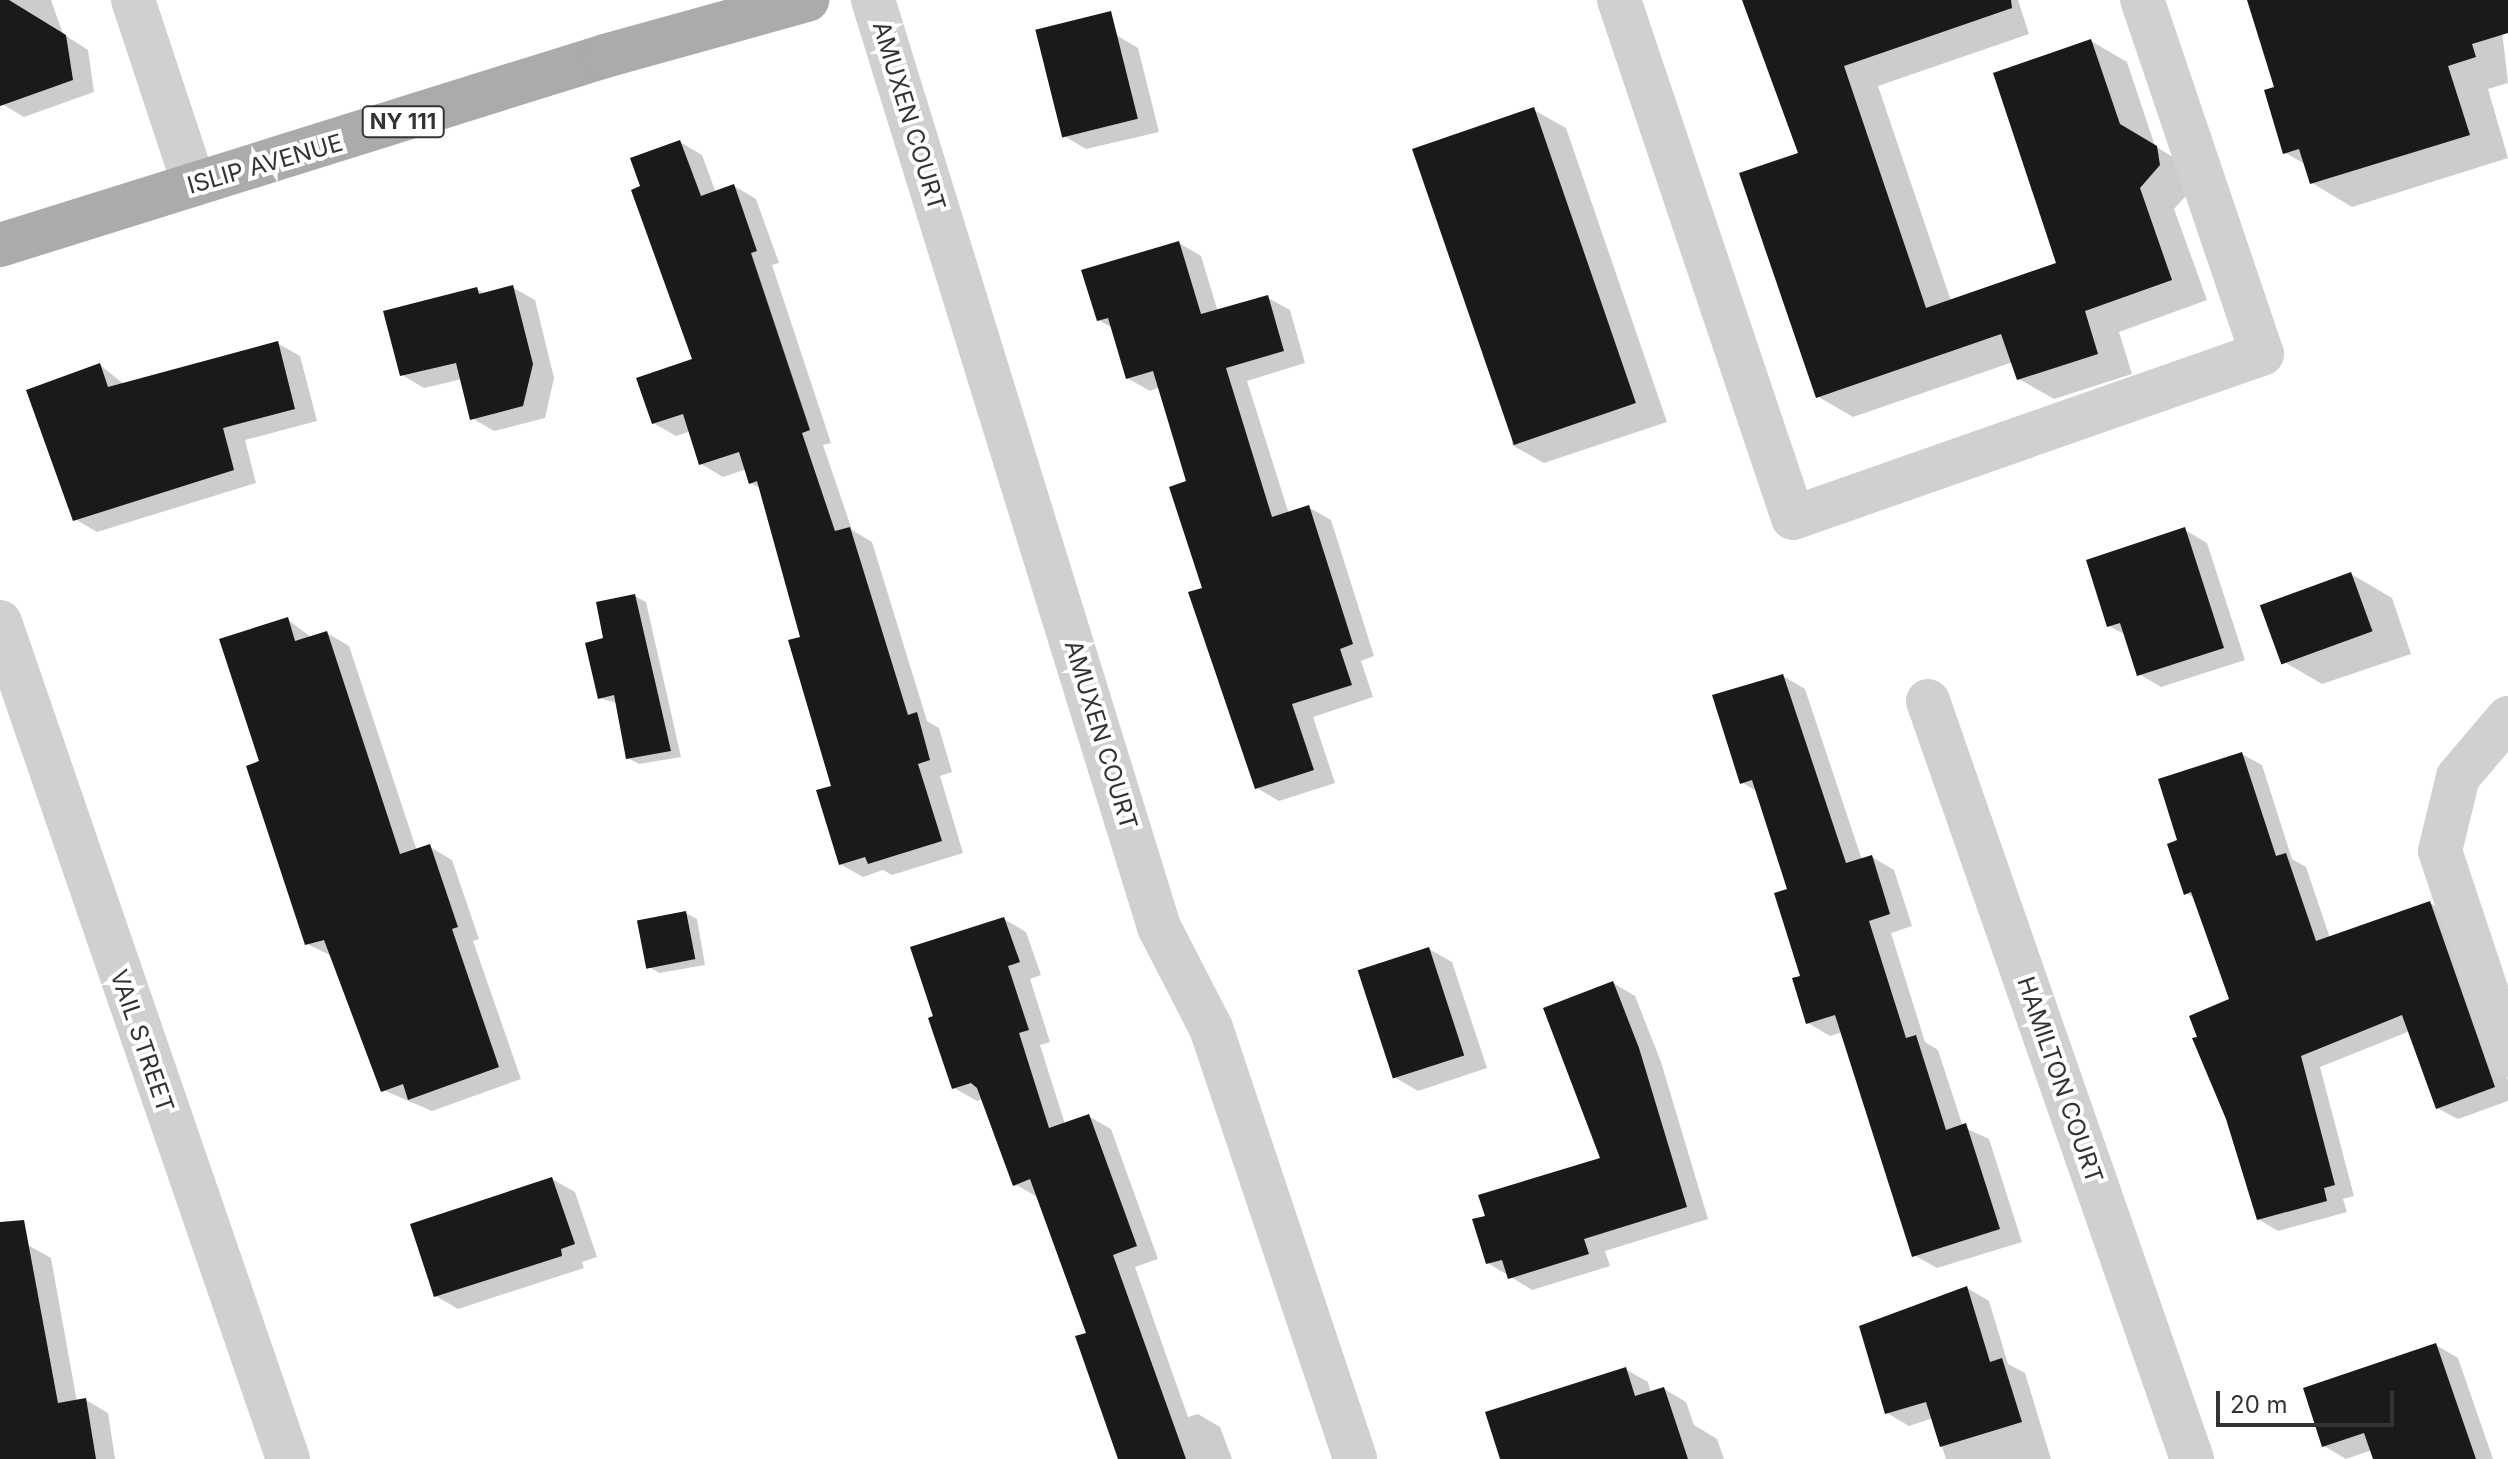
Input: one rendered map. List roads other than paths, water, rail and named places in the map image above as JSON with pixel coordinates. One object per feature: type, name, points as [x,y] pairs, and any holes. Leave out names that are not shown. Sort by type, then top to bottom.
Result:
[{"type":"main road","name":"ISLIP AVENUE","points":[[0,245],[605,56],[807,0]]},
{"type":"street","points":[[133,0],[194,184]]},
{"type":"street","name":"AMUXEN COURT","points":[[873,0],[1159,927],[1211,1028],[1355,1459]]},
{"type":"street","points":[[1619,0],[1793,518],[2262,354],[2142,0]]},
{"type":"street","name":"VAIL STREET","points":[[0,622],[288,1459]]},
{"type":"street","name":"HAMILTON COURT","points":[[1928,701],[2192,1459]]},
{"type":"street","points":[[2508,718],[2458,777],[2440,851],[2508,1055]]}]
